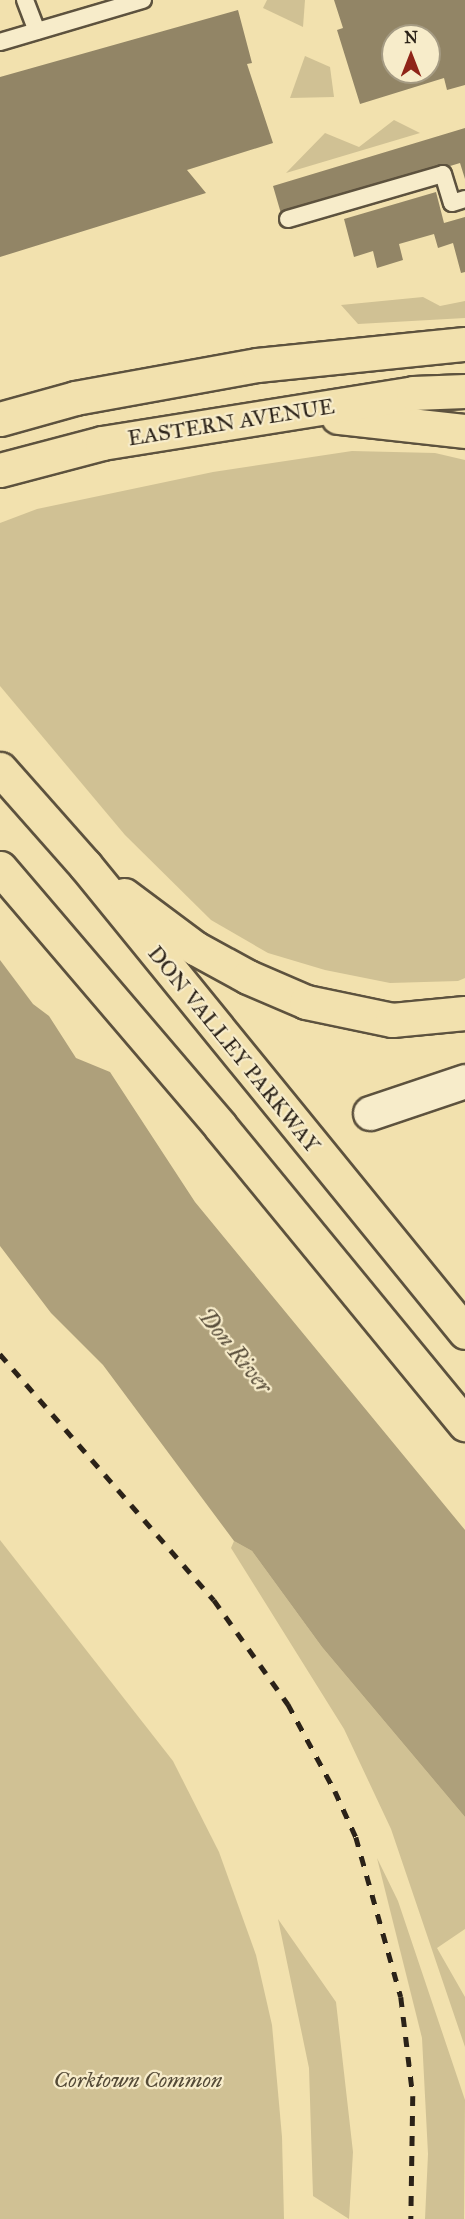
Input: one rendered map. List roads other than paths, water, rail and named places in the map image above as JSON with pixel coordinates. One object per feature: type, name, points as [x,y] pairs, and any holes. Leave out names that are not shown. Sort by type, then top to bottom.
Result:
[{"type":"highway","points":[[0,419],[75,398],[257,365],[465,344]]},
{"type":"highway","name":"EASTERN AVENUE","points":[[0,470],[102,443],[270,414],[412,393],[465,391]]},
{"type":"highway","points":[[270,414],[386,421],[465,431]]},
{"type":"highway","name":"DON VALLEY PARKWAY","points":[[0,769],[85,865],[465,1332]]},
{"type":"highway","points":[[85,865],[195,948],[248,977],[306,1002],[392,1020],[465,1013]]},
{"type":"highway","points":[[0,868],[220,1126],[465,1424]]},
{"type":"street","points":[[370,1113],[465,1081]]},
{"type":"lane","points":[[25,0],[37,32]]},
{"type":"lane","points":[[0,42],[142,0]]},
{"type":"lane","points":[[288,219],[443,174],[452,203],[465,200]]},
{"type":"water","name":"Don River","points":[[0,960],[33,1004],[49,1016],[76,1058],[110,1072],[195,1202],[465,1530],[465,1817],[322,1647],[252,1551],[234,1541],[103,1365],[51,1313],[0,1246]]},
{"type":"railway","points":[[0,1354],[214,1600],[288,1704],[335,1791],[356,1837],[401,1997],[413,2096],[411,2219]]},
{"type":"park label","name":"Corktown Common","points":[[138,2080]]}]
